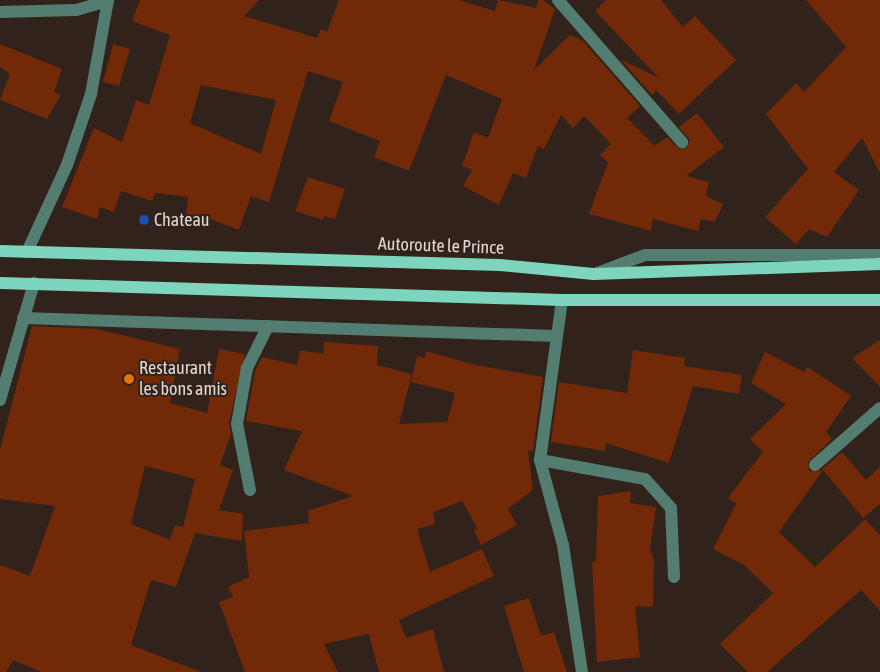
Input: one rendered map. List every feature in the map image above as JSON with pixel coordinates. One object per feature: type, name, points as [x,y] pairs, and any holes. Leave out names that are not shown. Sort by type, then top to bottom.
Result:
[{"type":"main road","name":"Autoroute le Prince","points":[[0,251],[500,265],[594,274],[880,264]]},
{"type":"main road","points":[[0,283],[562,300],[880,300]]},
{"type":"street","points":[[0,12],[76,10],[108,0],[91,94],[67,166],[27,252]]},
{"type":"street","points":[[558,0],[682,142]]},
{"type":"street","points":[[594,274],[644,255],[880,255]]},
{"type":"street","points":[[0,400],[34,283]]},
{"type":"street","points":[[562,300],[540,460],[563,545],[582,672]]},
{"type":"street","points":[[23,318],[556,336]]},
{"type":"street","points":[[250,490],[237,424],[247,368],[268,326]]},
{"type":"street","points":[[815,465],[880,408]]},
{"type":"street","points":[[540,460],[645,479],[671,508],[674,577]]},
{"type":"building","points":[[140,0],[259,0],[244,16],[317,38],[321,29],[327,32],[339,0],[458,0],[495,11],[498,0],[536,8],[538,0],[543,0],[555,9],[534,70],[570,35],[583,41],[640,106],[627,118],[655,146],[667,137],[679,149],[687,148],[690,140],[679,127],[697,113],[724,147],[686,176],[709,182],[706,196],[723,204],[715,222],[701,219],[698,231],[653,219],[651,231],[589,214],[608,162],[600,155],[611,144],[584,116],[573,128],[561,115],[544,149],[538,146],[526,178],[513,173],[499,205],[463,186],[472,170],[462,166],[474,132],[488,138],[502,99],[446,75],[409,171],[374,157],[380,141],[329,121],[343,82],[308,71],[269,202],[251,196],[239,230],[206,217],[186,215],[188,197],[155,193],[152,201],[121,191],[114,212],[100,207],[97,219],[62,207],[94,128],[122,142],[136,100],[149,105],[170,35],[132,21]],"holes":[[[201,85],[276,100],[261,154],[190,123]]]},
{"type":"building","points":[[606,0],[661,0],[683,27],[695,16],[736,60],[679,114],[656,90],[652,95],[620,59],[659,78],[595,11]]},
{"type":"building","points":[[806,0],[880,0],[880,173],[862,138],[834,172],[859,190],[827,237],[809,229],[796,244],[765,217],[808,169],[766,114],[796,83],[804,92],[846,47]]},
{"type":"building","points":[[0,44],[62,69],[54,92],[61,95],[47,119],[0,100],[10,74],[0,67]]},
{"type":"building","points":[[113,44],[130,49],[119,86],[103,82]]},
{"type":"building","points":[[308,177],[345,189],[335,219],[324,216],[323,220],[295,211]]},
{"type":"building","points":[[32,326],[97,329],[180,349],[170,403],[207,413],[219,349],[245,354],[229,423],[231,434],[220,465],[233,470],[219,510],[243,514],[242,541],[195,533],[176,587],[151,580],[131,645],[201,672],[41,672],[13,660],[6,672],[0,672],[0,565],[30,576],[55,506],[0,499],[0,450]],"holes":[[[145,466],[195,479],[183,527],[175,525],[170,540],[131,524]]]},
{"type":"building","points":[[880,340],[880,387],[852,358]]},
{"type":"building","points":[[324,342],[378,346],[377,365],[412,374],[399,424],[447,422],[455,393],[411,382],[417,356],[425,358],[426,351],[471,364],[543,377],[533,451],[528,450],[533,490],[508,509],[517,525],[481,545],[474,530],[477,528],[462,501],[433,512],[435,524],[417,529],[430,572],[482,549],[494,576],[399,620],[406,638],[433,629],[444,672],[379,672],[369,634],[324,644],[338,672],[245,672],[219,602],[233,597],[228,587],[249,577],[244,531],[309,523],[308,511],[353,496],[284,470],[302,431],[246,421],[255,371],[262,357],[297,365],[300,350],[323,354]]},
{"type":"building","points":[[633,350],[685,358],[684,366],[742,375],[739,394],[693,386],[669,463],[606,443],[605,451],[551,442],[559,382],[627,393]]},
{"type":"building","points":[[765,352],[804,372],[808,367],[851,396],[826,432],[832,439],[808,462],[809,471],[820,471],[842,452],[866,480],[880,467],[880,504],[863,518],[823,470],[779,532],[815,567],[865,519],[880,535],[880,611],[861,590],[767,672],[748,672],[720,644],[773,593],[744,565],[713,549],[736,504],[728,498],[763,452],[750,439],[786,404],[751,383]]},
{"type":"building","points":[[631,491],[630,503],[656,507],[650,550],[654,559],[653,607],[635,606],[640,657],[597,662],[592,562],[596,562],[598,496]]},
{"type":"building","points":[[529,598],[541,636],[554,632],[567,672],[524,672],[504,606]]},
{"type":"place","name":"Chateau","points":[[144,220]]},
{"type":"place","name":"Restaurant les bons amis","points":[[129,379]]}]
